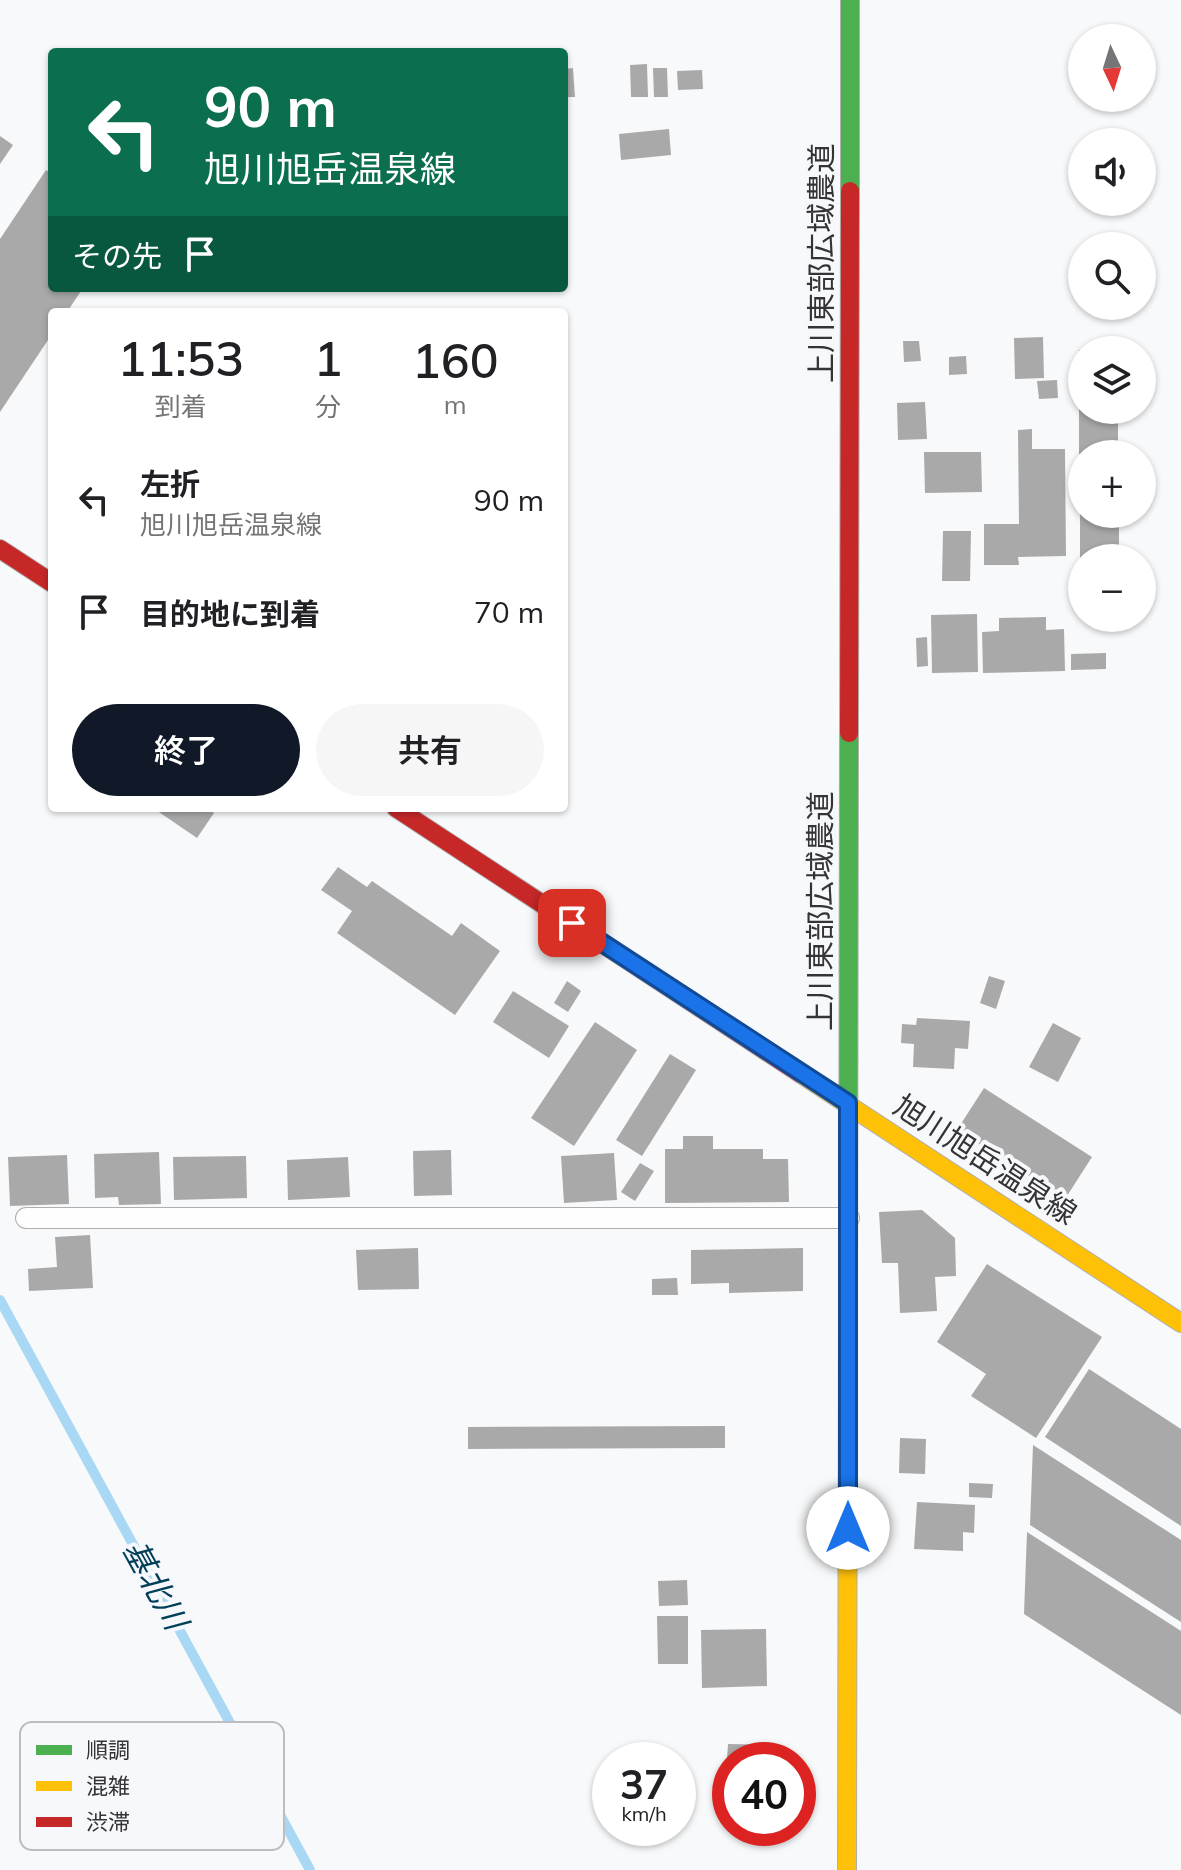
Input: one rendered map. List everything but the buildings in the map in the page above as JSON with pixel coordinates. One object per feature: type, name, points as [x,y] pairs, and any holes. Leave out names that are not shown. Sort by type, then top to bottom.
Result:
[{"type":"street","name":"上川東部広域農道","points":[[847,1870],[850,0]]},
{"type":"street","points":[[0,549],[48,580]]},
{"type":"street","name":"旭川旭岳温泉線","points":[[402,812],[1181,1323]]},
{"type":"lane","points":[[26,1218],[849,1218]]},
{"type":"waterway","name":"基北川","points":[[0,1300],[230,1722]]},
{"type":"waterway","name":"基北川","points":[[284,1822],[310,1870]]},
{"type":"traffic: fast","points":[[850,0],[850,191]]},
{"type":"traffic: fast","points":[[848,1306],[849,733]]},
{"type":"traffic: slow","points":[[801,1074],[1181,1323]]},
{"type":"traffic: slow","points":[[847,1870],[848,1306]]},
{"type":"traffic: jam","points":[[849,733],[850,191]]},
{"type":"traffic: jam","points":[[0,549],[48,580]]},
{"type":"traffic: jam","points":[[402,812],[801,1074]]},
{"type":"route","points":[[572,923],[848,1103],[848,1528]]}]
